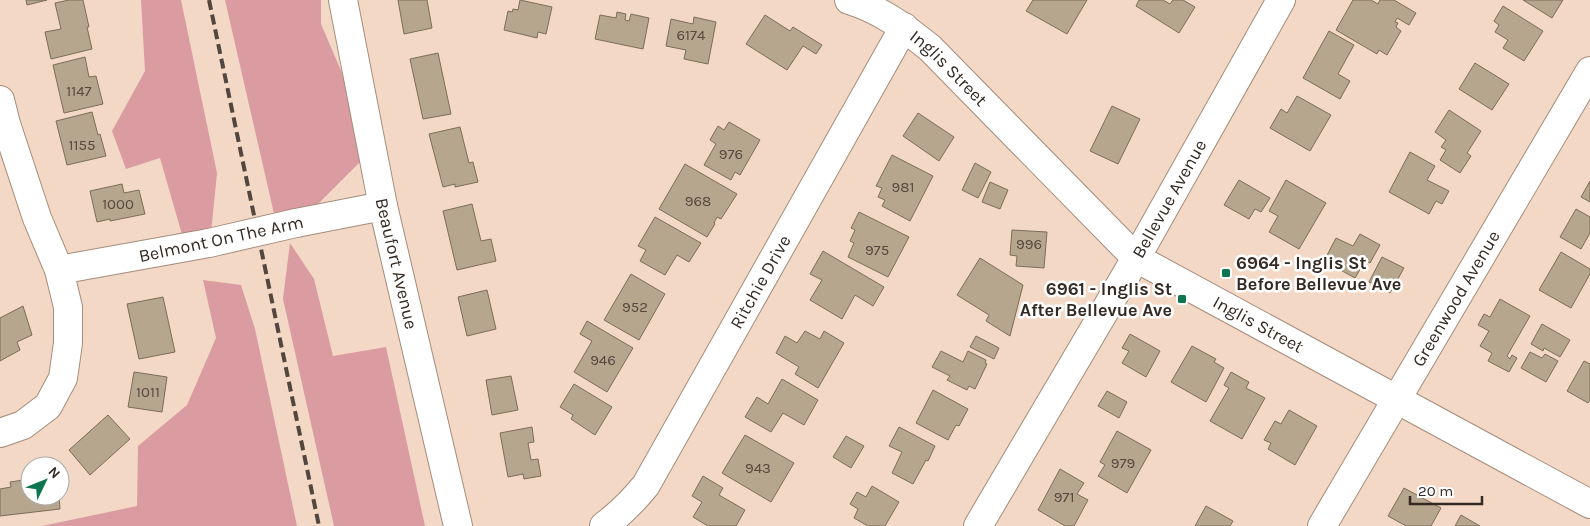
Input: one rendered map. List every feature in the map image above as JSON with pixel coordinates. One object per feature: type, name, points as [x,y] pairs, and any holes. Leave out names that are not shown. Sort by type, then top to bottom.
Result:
[{"type":"street","name":"Beaufort Avenue","points":[[343,0],[382,206],[458,526]]},
{"type":"street","name":"Inglis Street","points":[[849,0],[865,5],[904,27],[930,48],[1136,258],[1590,504]]},
{"type":"street","name":"Bellevue Avenue","points":[[978,526],[1136,258],[1281,0]]},
{"type":"street","name":"Ritchie Drive","points":[[604,526],[620,514],[646,486],[904,27]]},
{"type":"street","name":"Greenwood Avenue","points":[[1322,526],[1590,71]]},
{"type":"street","points":[[0,100],[37,218],[59,270],[68,307],[68,343],[62,378],[48,406],[24,425],[0,432]]},
{"type":"street","name":"Belmont On The Arm","points":[[59,270],[209,243],[382,206]]},
{"type":"shaded area","points":[[141,0],[181,0],[217,173],[211,233],[183,238],[160,158],[126,169],[112,131],[145,71]]},
{"type":"shaded area","points":[[225,0],[321,0],[321,24],[345,80],[362,160],[315,207],[275,218]]},
{"type":"shaded area","points":[[290,243],[314,279],[333,356],[386,347],[425,526],[334,526],[283,299]]},
{"type":"shaded area","points":[[203,280],[241,285],[255,329],[297,526],[42,526],[137,506],[138,446],[187,405],[216,338]]},
{"type":"building","points":[[26,0],[47,0],[27,5]]},
{"type":"building","points":[[83,0],[92,49],[51,59],[45,32],[61,29],[55,3]]},
{"type":"building","points":[[398,0],[427,0],[432,28],[404,34]]},
{"type":"building","points":[[520,0],[552,7],[546,34],[538,32],[537,38],[504,30],[508,11],[518,10]]},
{"type":"building","points":[[1033,0],[1087,0],[1067,34],[1026,11]]},
{"type":"building","points":[[1139,0],[1163,0],[1170,4],[1173,0],[1183,0],[1195,7],[1179,33],[1136,6]]},
{"type":"building","points":[[1353,0],[1371,0],[1378,4],[1380,0],[1394,0],[1416,13],[1409,25],[1397,18],[1395,22],[1398,23],[1396,27],[1401,31],[1387,55],[1379,50],[1377,54],[1336,30]]},
{"type":"building","points":[[1523,0],[1563,0],[1552,18]]},
{"type":"building","points":[[1503,6],[1543,31],[1524,61],[1503,48],[1508,40],[1495,32],[1499,25],[1494,21]]},
{"type":"building","points":[[617,12],[626,14],[625,20],[629,21],[631,14],[649,18],[643,49],[595,39],[600,15],[616,18]]},
{"type":"building","points":[[765,15],[790,31],[793,27],[822,45],[816,54],[803,46],[787,70],[746,44]]},
{"type":"building","points":[[694,17],[716,22],[708,64],[684,59],[686,50],[666,46],[671,19],[693,24]]},
{"type":"building","points":[[1329,31],[1354,45],[1338,74],[1350,81],[1340,99],[1303,78]]},
{"type":"building","points":[[438,53],[451,114],[423,119],[410,59]]},
{"type":"building","points":[[85,57],[89,77],[96,76],[103,104],[64,113],[53,65]]},
{"type":"building","points":[[1475,63],[1509,84],[1492,110],[1459,89]]},
{"type":"building","points":[[1297,96],[1331,115],[1310,151],[1270,128],[1281,109],[1287,113]]},
{"type":"building","points":[[1112,106],[1140,119],[1118,164],[1090,151]]},
{"type":"building","points":[[1449,110],[1481,131],[1467,153],[1471,156],[1460,173],[1440,160],[1446,150],[1441,147],[1446,140],[1435,132]]},
{"type":"building","points":[[92,112],[106,156],[67,165],[56,121]]},
{"type":"building","points":[[918,113],[954,137],[939,161],[903,136]]},
{"type":"building","points":[[729,122],[760,140],[740,175],[735,172],[731,180],[704,165],[716,144],[710,140],[718,126],[724,130]]},
{"type":"building","points":[[460,127],[469,163],[473,162],[478,182],[455,187],[455,184],[443,187],[429,134]]},
{"type":"building","points":[[1410,152],[1435,166],[1427,180],[1449,191],[1442,204],[1436,201],[1429,214],[1389,192]]},
{"type":"building","points":[[892,155],[933,176],[910,221],[882,206],[885,200],[878,197],[882,188],[876,186]]},
{"type":"building","points":[[975,163],[991,172],[978,198],[962,190]]},
{"type":"building","points":[[685,164],[737,194],[721,219],[717,217],[707,237],[659,209]]},
{"type":"building","points":[[1239,180],[1270,198],[1261,212],[1255,209],[1249,219],[1224,205]]},
{"type":"building","points":[[1286,180],[1326,203],[1299,249],[1269,232],[1278,216],[1269,211]]},
{"type":"building","points":[[1590,181],[1590,202],[1581,197]]},
{"type":"building","points":[[990,182],[1008,190],[1000,209],[982,202]]},
{"type":"building","points":[[122,184],[124,193],[139,190],[145,214],[97,222],[90,191]]},
{"type":"building","points":[[472,204],[481,241],[491,239],[496,261],[457,270],[443,211]]},
{"type":"building","points":[[1576,209],[1590,217],[1590,233],[1581,249],[1560,237]]},
{"type":"building","points":[[859,212],[909,237],[888,277],[848,257],[854,243],[850,241],[855,230],[851,228]]},
{"type":"building","points":[[655,217],[701,243],[689,262],[677,255],[665,275],[640,261],[646,250],[638,246]]},
{"type":"building","points":[[1012,230],[1047,232],[1044,268],[1016,266],[1017,256],[1010,255]]},
{"type":"building","points":[[1360,234],[1380,245],[1370,263],[1365,261],[1355,278],[1324,261],[1336,238],[1353,246]]},
{"type":"building","points":[[823,251],[884,287],[873,306],[855,295],[842,319],[810,300],[822,280],[810,274]]},
{"type":"building","points":[[1561,252],[1590,269],[1590,274],[1571,308],[1539,290]]},
{"type":"building","points":[[1382,257],[1404,268],[1390,293],[1369,282]]},
{"type":"building","points":[[980,258],[1023,285],[1010,336],[986,321],[989,315],[957,295]]},
{"type":"building","points":[[631,274],[665,294],[639,340],[604,320]]},
{"type":"building","points":[[487,290],[496,329],[467,336],[458,297]]},
{"type":"building","points":[[163,297],[175,352],[139,359],[127,304]]},
{"type":"building","points":[[1500,299],[1530,316],[1507,356],[1510,359],[1512,355],[1517,358],[1509,372],[1488,361],[1492,353],[1480,346],[1489,331],[1478,325],[1484,314],[1490,317]]},
{"type":"building","points":[[23,306],[32,335],[17,342],[20,350],[0,361],[0,318]]},
{"type":"building","points":[[587,321],[633,348],[607,392],[574,372],[592,341],[580,334]]},
{"type":"building","points":[[1542,324],[1570,340],[1560,357],[1544,348],[1543,351],[1531,344]]},
{"type":"building","points":[[805,331],[820,339],[824,331],[844,343],[818,388],[795,374],[799,367],[776,353],[785,336],[797,343]]},
{"type":"building","points":[[1130,334],[1160,351],[1146,377],[1122,363],[1129,351],[1122,348]]},
{"type":"building","points":[[976,336],[999,348],[994,359],[970,347]]},
{"type":"building","points":[[1192,346],[1216,359],[1214,362],[1224,368],[1206,402],[1171,382]]},
{"type":"building","points":[[941,351],[963,362],[968,351],[986,360],[985,363],[987,364],[975,389],[969,386],[967,390],[947,380],[950,376],[932,367]]},
{"type":"building","points":[[1530,352],[1542,358],[1545,354],[1558,361],[1546,382],[1521,368]]},
{"type":"building","points":[[1584,361],[1590,364],[1590,400],[1588,403],[1567,391]]},
{"type":"building","points":[[134,372],[167,377],[162,412],[128,407]]},
{"type":"building","points":[[1231,372],[1249,382],[1246,388],[1265,398],[1242,439],[1210,421],[1229,388],[1224,385]]},
{"type":"building","points":[[511,376],[518,410],[492,415],[486,380]]},
{"type":"building","points":[[782,379],[818,400],[804,425],[783,413],[771,432],[745,417],[757,397],[768,404]]},
{"type":"building","points":[[574,384],[612,407],[595,435],[571,419],[573,415],[560,407]]},
{"type":"building","points":[[933,390],[968,409],[959,426],[956,425],[948,440],[916,423]]},
{"type":"building","points":[[1107,391],[1127,402],[1119,418],[1098,406]]},
{"type":"building","points":[[1289,410],[1317,426],[1295,465],[1268,449],[1271,443],[1264,440],[1275,421],[1281,424]]},
{"type":"building","points":[[108,415],[130,439],[90,475],[69,450]]},
{"type":"building","points":[[532,427],[534,442],[528,443],[531,460],[538,459],[541,476],[524,479],[523,474],[508,477],[500,433]]},
{"type":"building","points":[[899,427],[935,446],[913,484],[892,473],[902,452],[889,446]]},
{"type":"building","points":[[1117,431],[1151,450],[1127,493],[1098,476],[1105,465],[1100,462]]},
{"type":"building","points":[[745,435],[794,463],[771,502],[722,473]]},
{"type":"building","points":[[846,436],[864,446],[851,468],[833,457]]},
{"type":"building","points":[[1060,469],[1084,483],[1077,494],[1088,500],[1074,526],[1065,526],[1038,510]]},
{"type":"building","points":[[703,476],[723,488],[719,495],[745,510],[736,526],[708,526],[693,517],[702,502],[692,496]]},
{"type":"building","points":[[20,480],[20,506],[60,506],[60,509],[0,516],[0,489],[11,487],[10,482]]},
{"type":"building","points":[[872,486],[899,502],[885,526],[868,526],[854,518],[858,509],[850,504],[857,492],[866,497]]},
{"type":"building","points":[[1404,488],[1441,508],[1431,526],[1406,526],[1388,516]]},
{"type":"building","points":[[1206,506],[1233,521],[1230,526],[1195,526]]},
{"type":"building","points":[[1461,515],[1480,526],[1455,526]]},
{"type":"railway","points":[[209,0],[319,526]]},
{"type":"place","name":"6964 - Inglis St Before Bellevue Ave","points":[[1226,273]]},
{"type":"place","name":"6961 - Inglis St After Bellevue Ave","points":[[1182,299]]}]
